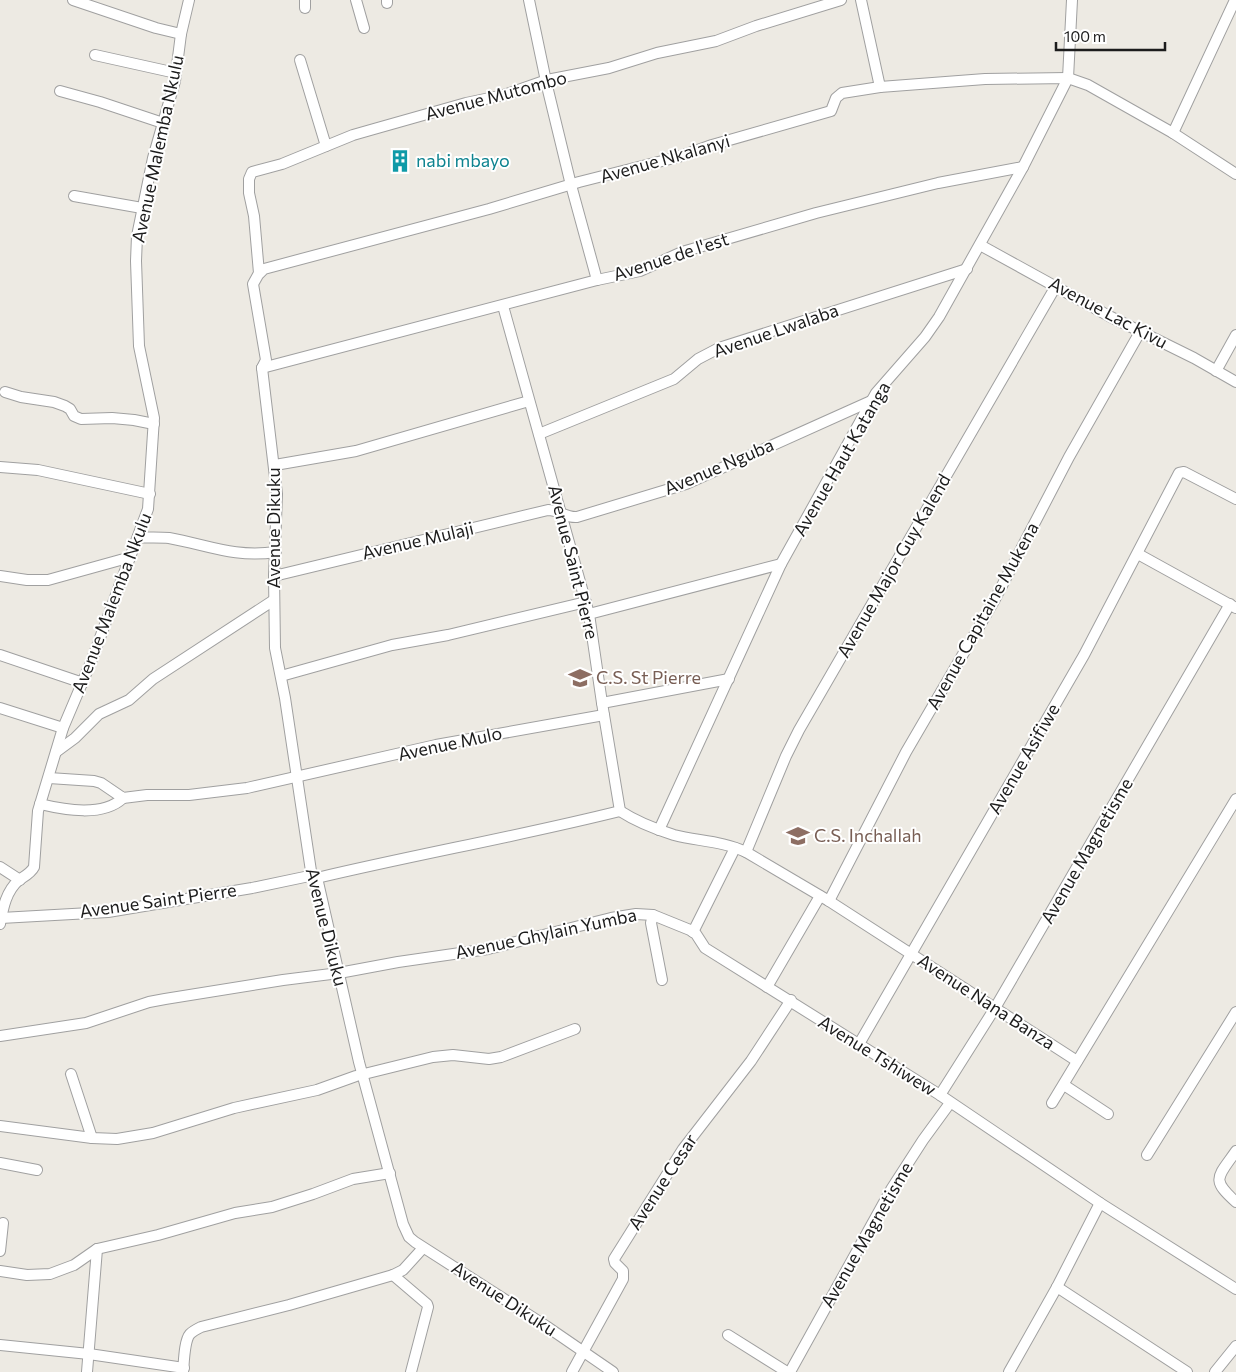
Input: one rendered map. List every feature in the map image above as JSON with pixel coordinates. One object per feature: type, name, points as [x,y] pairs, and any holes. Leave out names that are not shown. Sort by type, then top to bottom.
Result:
[{"type":"street","points":[[73,0],[156,28],[182,34]]},
{"type":"street","name":"Avenue Malemba Nkulu","points":[[1,921],[9,893],[34,867],[40,804],[63,728],[83,683],[148,509],[154,415],[139,346],[136,253],[142,208],[153,158],[173,90],[188,0]]},
{"type":"street","points":[[356,0],[364,28]]},
{"type":"street","points":[[529,0],[570,186],[597,280]]},
{"type":"street","name":"Avenue Mutombo","points":[[259,273],[254,216],[249,193],[250,175],[252,172],[282,164],[367,131],[504,94],[547,80],[609,68],[657,53],[716,41],[756,26],[841,0]]},
{"type":"street","points":[[861,0],[880,87]]},
{"type":"street","points":[[1072,0],[1068,78],[1088,85],[1173,133],[1236,174]]},
{"type":"street","points":[[1173,133],[1235,0]]},
{"type":"street","points":[[95,55],[176,73]]},
{"type":"street","points":[[300,60],[326,146]]},
{"type":"street","name":"Avenue Nkalanyi","points":[[259,273],[266,268],[432,225],[678,157],[712,144],[831,111],[837,98],[842,93],[880,87],[985,79],[1068,78]]},
{"type":"street","name":"Avenue Haut Katanga","points":[[659,830],[781,564],[871,401],[881,386],[925,337],[939,317],[980,245],[1068,78]]},
{"type":"street","points":[[60,91],[163,123]]},
{"type":"street","name":"Avenue de l'est","points":[[262,368],[597,280],[640,271],[682,252],[816,213],[938,183],[1022,167]]},
{"type":"street","points":[[74,196],[142,208]]},
{"type":"street","name":"Avenue Lac Kivu","points":[[980,245],[1109,316],[1236,382]]},
{"type":"street","name":"Avenue Lwalaba","points":[[539,434],[674,379],[698,359],[719,348],[967,269]]},
{"type":"street","name":"Avenue Dikuku","points":[[259,273],[253,284],[266,360],[262,368],[275,465],[277,511],[274,576],[275,648],[311,871],[315,877],[362,1075],[406,1231],[423,1248],[613,1372]]},
{"type":"street","name":"Avenue Major Guy Kalend","points":[[746,852],[786,756],[799,730],[1056,286]]},
{"type":"street","name":"Avenue Saint Pierre","points":[[1,921],[108,912],[315,877],[534,832],[620,812],[589,614],[503,306]]},
{"type":"street","name":"Avenue Capitaine Mukena","points":[[767,986],[825,898],[906,752],[994,600],[1069,457],[1140,332]]},
{"type":"street","points":[[1216,371],[1236,335]]},
{"type":"street","points":[[5,392],[21,397],[54,402],[65,406],[74,416],[81,419],[112,418],[154,424]]},
{"type":"street","name":"Avenue Nguba","points":[[562,514],[569,517],[577,517],[686,484],[871,401]]},
{"type":"street","points":[[275,465],[356,451],[529,402]]},
{"type":"street","points":[[0,468],[38,470],[150,494]]},
{"type":"street","name":"Avenue Asifiwe","points":[[859,1044],[1060,696],[1138,554],[1179,473],[1182,472],[1236,499]]},
{"type":"street","name":"Avenue Mulaji","points":[[274,576],[548,510],[562,514]]},
{"type":"street","points":[[138,537],[166,538],[231,553],[250,555],[276,552]]},
{"type":"street","points":[[1138,554],[1233,606]]},
{"type":"street","points":[[0,576],[27,580],[48,580],[130,557]]},
{"type":"street","points":[[589,614],[781,564]]},
{"type":"street","points":[[56,752],[75,738],[99,714],[129,700],[153,679],[274,600]]},
{"type":"street","points":[[281,676],[392,645],[448,635],[586,602]]},
{"type":"street","name":"Avenue Magnetisme","points":[[940,1095],[995,1008],[1233,606]]},
{"type":"street","points":[[0,655],[83,683]]},
{"type":"street","points":[[602,702],[729,679]]},
{"type":"street","points":[[0,708],[63,728]]},
{"type":"street","name":"Avenue Mulo","points":[[123,798],[210,793],[247,788],[436,744],[604,714]]},
{"type":"street","points":[[40,804],[99,809],[116,804],[123,798],[101,783],[94,781],[49,778]]},
{"type":"street","points":[[1052,1103],[1236,799]]},
{"type":"street","name":"Avenue Nana Banza","points":[[620,812],[637,822],[674,835],[746,852],[825,898],[1077,1061]]},
{"type":"street","points":[[693,932],[735,848]]},
{"type":"street","points":[[0,867],[20,880]]},
{"type":"street","name":"Avenue Ghylain Yumba","points":[[0,1036],[86,1023],[165,999],[274,981],[339,973],[500,946],[611,918],[636,914],[654,915]]},
{"type":"street","points":[[654,915],[651,922],[662,980]]},
{"type":"street","name":"Avenue Tshiwew","points":[[654,915],[693,932],[705,948],[791,1000],[940,1095],[1100,1203],[1236,1289]]},
{"type":"street","name":"Avenue Cesar","points":[[572,1372],[623,1279],[623,1271],[615,1263],[614,1258],[683,1149],[751,1061],[791,1000]]},
{"type":"street","points":[[1147,1155],[1236,1012]]},
{"type":"street","points":[[0,1126],[92,1138],[117,1139],[153,1133],[234,1108],[326,1087],[362,1075],[433,1057],[453,1055],[494,1058],[576,1029]]},
{"type":"street","points":[[71,1074],[92,1138]]},
{"type":"street","points":[[1064,1085],[1108,1114]]},
{"type":"street","name":"Avenue Magnetisme","points":[[789,1372],[892,1188],[950,1103]]},
{"type":"street","points":[[1236,1152],[1221,1172],[1219,1182],[1221,1188],[1236,1202]]},
{"type":"street","points":[[0,1163],[37,1170]]},
{"type":"street","points":[[0,1271],[43,1275],[74,1265],[98,1249],[158,1236],[235,1213],[272,1207],[353,1179],[390,1173]]},
{"type":"street","points":[[1008,1372],[1057,1287],[1100,1203]]},
{"type":"street","points":[[0,1251],[3,1223]]},
{"type":"street","points":[[0,1345],[89,1354],[183,1370],[188,1337],[191,1332],[201,1327],[393,1276],[403,1270],[423,1248]]},
{"type":"street","points":[[87,1372],[98,1249]]},
{"type":"street","points":[[393,1276],[428,1307],[411,1372]]},
{"type":"street","points":[[1057,1287],[1187,1372]]},
{"type":"street","points":[[728,1335],[789,1372]]},
{"type":"street","points":[[1216,1372],[1236,1346]]},
{"type":"place","name":"nabi mbayo","points":[[400,161]]},
{"type":"place","name":"C.S. St Pierre","points":[[580,678]]},
{"type":"place","name":"C.S. Inchallah","points":[[798,836]]}]
